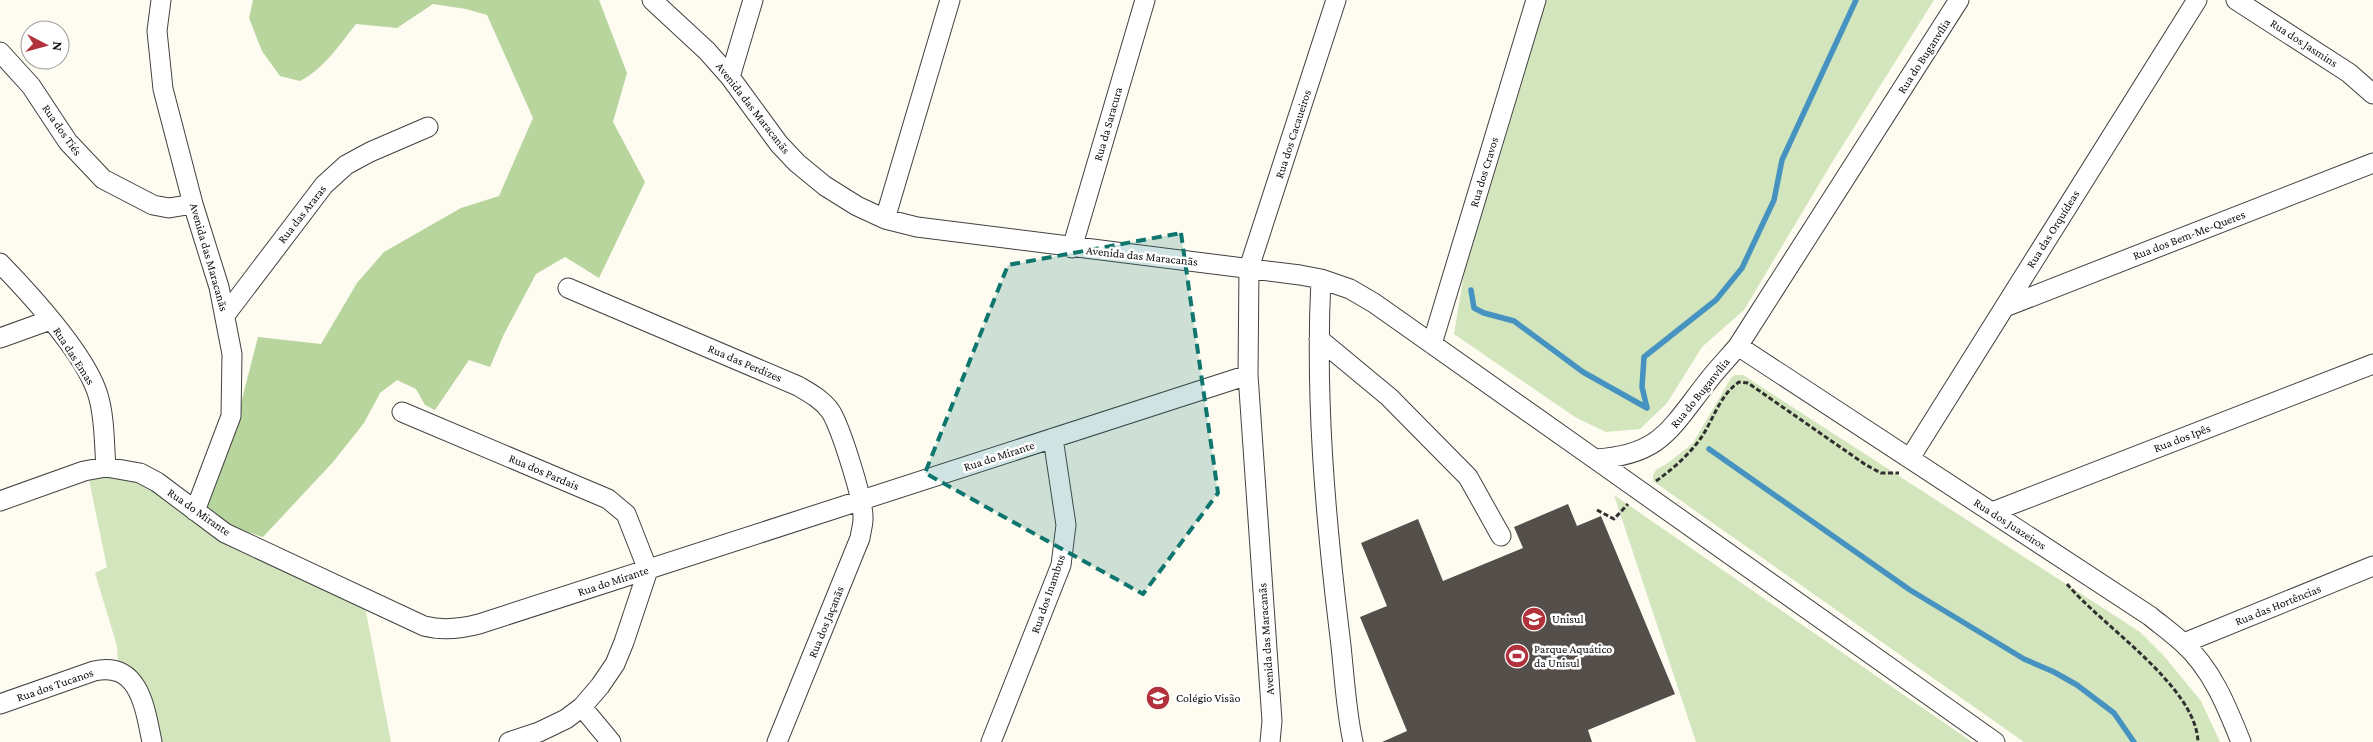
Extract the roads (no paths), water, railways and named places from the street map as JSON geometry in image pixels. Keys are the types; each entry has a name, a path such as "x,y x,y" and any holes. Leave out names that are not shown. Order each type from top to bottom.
{"street":[{"name":"Avenida das Maracanãs","path":"161,0 157,31 163,89 193,204 226,314 232,354 231,416 195,511"},
{"name":"Avenida das Maracanãs","path":"652,0 701,44 730,77 778,144 797,163 825,186 857,206 886,219 917,227 1072,248 1250,268 1248,375 1272,721 1270,742"},
{"path":"730,77 753,0"},
{"path":"886,219 950,0"},
{"name":"Rua da Saracura","path":"1072,248 1145,0"},
{"name":"Rua dos Cacaueiros","path":"1250,268 1336,0"},
{"name":"Rua dos Cravos","path":"1432,344 1536,0"},
{"name":"Rua do Buganvília","path":"1595,459 1621,457 1638,452 1654,443 1679,421 1708,381 1738,346 1959,0"},
{"name":"Rua das Orquídeas","path":"1907,466 2197,0"},
{"name":"Rua dos Jasmins","path":"2236,0 2321,54 2372,90"},
{"name":"Rua dos Tiés","path":"0,52 31,86 68,142 103,179 153,205 169,208 193,204"},
{"name":"Rua das Araras","path":"226,314 324,185 346,165 370,152 428,128"},
{"name":"Rua dos Bem-Me-Queres","path":"2005,306 2373,163"},
{"name":"Rua das Emas","path":"0,263 50,320 82,364 98,395 106,467"},
{"path":"1250,268 1321,279 1350,289 1374,303 1995,742"},
{"path":"1321,279 1320,339 1328,538 1354,742"},
{"name":"Rua das Perdizes","path":"568,288 798,386 820,399 837,425 861,500"},
{"path":"0,338 50,320"},
{"path":"1320,339 1389,397 1468,477 1501,536"},
{"name":"Rua dos Juazeiros","path":"1738,346 1907,466 1992,512 2150,616 2184,643 2205,669 2223,699 2241,742"},
{"name":"Rua dos Ipês","path":"1992,512 2373,364"},
{"name":"Rua do Mirante","path":"0,501 84,472 106,467 140,473 157,482 225,533 424,626 452,630 479,624 648,570 1248,375"},
{"name":"Rua dos Pardais","path":"402,412 608,499 626,514 648,570"},
{"name":"Rua dos Inambus","path":"991,742 1060,565 1066,525 1053,438"},
{"name":"Rua dos Jaçanãs","path":"777,742 860,538 863,519 861,500"},
{"name":"Rua das Hortências","path":"2184,643 2373,566"},
{"path":"509,742 539,732 566,719 582,706 600,686 615,664 634,615 648,570"},
{"name":"Rua dos Tucanos","path":"0,704 94,671 104,669 114,671 124,675 138,691 145,705 152,742"},
{"path":"582,706 611,742"}],"waterway":[{"path":"1647,408 1642,387 1644,357 1716,300 1742,268 1774,200 1782,160 1856,0"},
{"path":"1471,290 1474,308 1484,313 1514,321 1583,372 1647,408"},
{"path":"1709,449 1910,590 2024,659 2054,672 2077,685 2114,713 2134,742"}],"place":[{"name":"Unisul","path":"1534,619"},
{"name":"Parque Aquático da Unisul","path":"1517,656"},
{"name":"Colégio Visão","path":"1158,698"}]}
